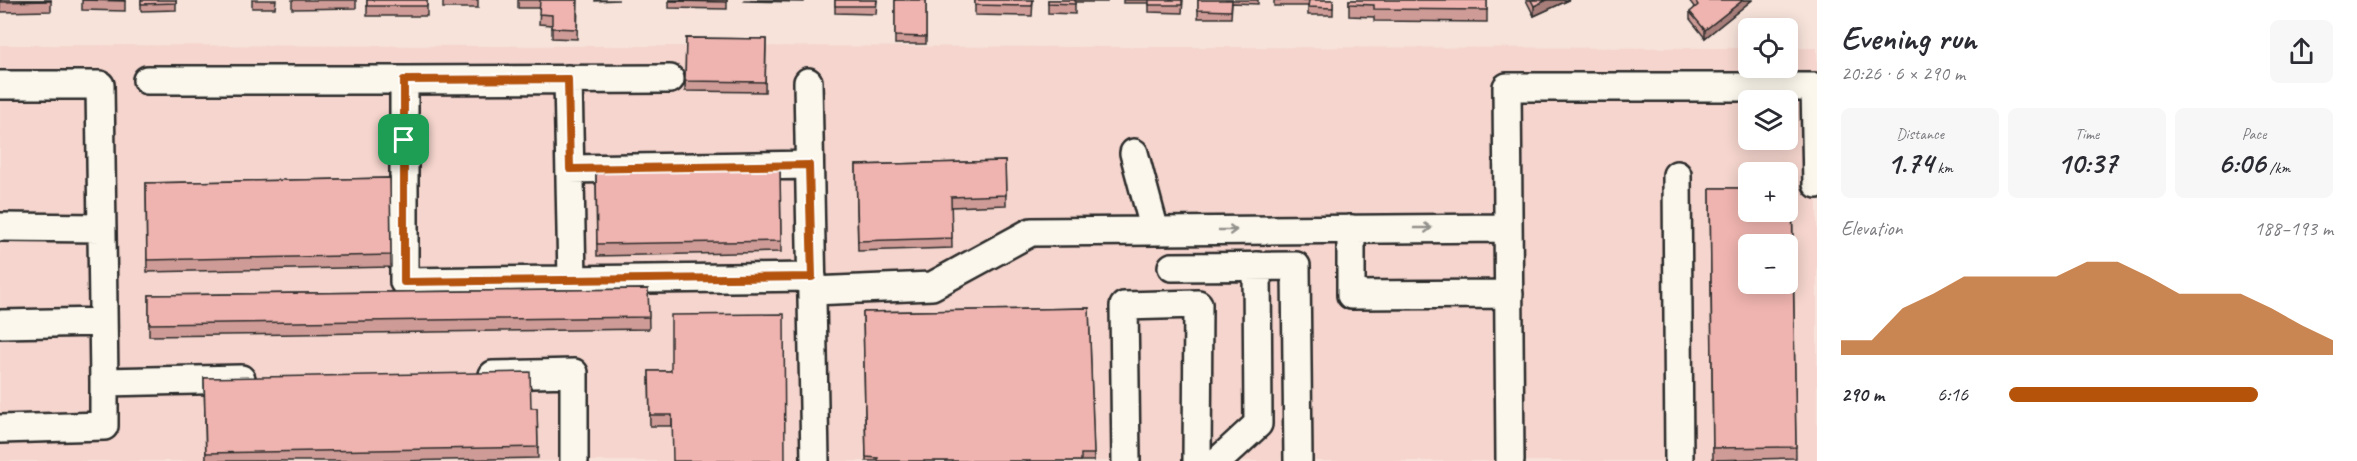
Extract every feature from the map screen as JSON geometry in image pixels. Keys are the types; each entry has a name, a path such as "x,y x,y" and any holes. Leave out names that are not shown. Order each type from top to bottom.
{"street":[{"path":"568,79 573,280"},
{"path":"147,80 670,79"},
{"path":"404,80 404,282 573,280 932,286 1030,232 1508,228"},
{"path":"808,82 815,461"},
{"path":"0,85 100,85 104,382 104,426 0,429"},
{"path":"1510,461 1507,87 1815,87 1817,184"},
{"path":"1134,153 1186,304 1197,461"},
{"path":"570,169 809,165"},
{"path":"1677,175 1679,461"},
{"path":"0,227 102,228"},
{"path":"1351,229 1351,295 1509,294"},
{"path":"1218,461 1258,424 1257,266"},
{"path":"1172,267 1296,266 1298,461"},
{"path":"1126,461 1124,306 1186,304"},
{"path":"0,324 103,322"},
{"path":"469,375 574,373 574,461"},
{"path":"104,382 269,379"}],"shaded area":[{"path":"0,45 1738,48 1738,78 1798,78 1798,48 1817,48 1817,461 0,461"}],"building":[{"path":"0,0 51,0 51,1 0,2"},
{"path":"141,0 176,0 176,3 141,4"},
{"path":"367,0 427,0 427,6 367,6"},
{"path":"540,0 577,0 577,29 552,28 552,15 539,14"},
{"path":"727,0 727,2 669,1"},
{"path":"835,0 877,0 876,6 835,6"},
{"path":"895,0 926,0 926,37 895,36"},
{"path":"975,0 1033,0 1032,6 975,5"},
{"path":"1048,0 1075,0 1075,4 1048,3"},
{"path":"1149,0 1182,0 1182,5 1149,5"},
{"path":"1198,0 1232,0 1231,11 1198,10"},
{"path":"1309,0 1333,0 1333,8 1308,7"},
{"path":"1349,0 1487,0 1487,10 1374,9 1374,5 1349,4"},
{"path":"1531,0 1547,0 1534,6"},
{"path":"1695,0 1743,0 1705,30 1690,12 1698,5"},
{"path":"686,38 766,39 765,82 685,81"},
{"path":"1005,161 1006,195 951,197 952,238 858,241 856,165"},
{"path":"780,169 781,241 597,244 596,172"},
{"path":"390,178 391,255 147,260 146,183"},
{"path":"1710,188 1738,188 1738,222 1793,222 1793,234 1738,234 1738,294 1794,294 1796,447 1713,448"},
{"path":"648,289 649,317 149,324 149,295"},
{"path":"1089,308 1094,454 1081,454 1081,461 878,461 878,458 866,457 863,312"},
{"path":"784,314 785,461 673,461 672,415 650,415 649,371 671,371 671,315"},
{"path":"530,372 531,408 537,408 538,447 206,453 204,378"}],"route":[{"path":"568,79 570,169 809,165 812,277 404,282 404,140 404,80 568,79"}]}
